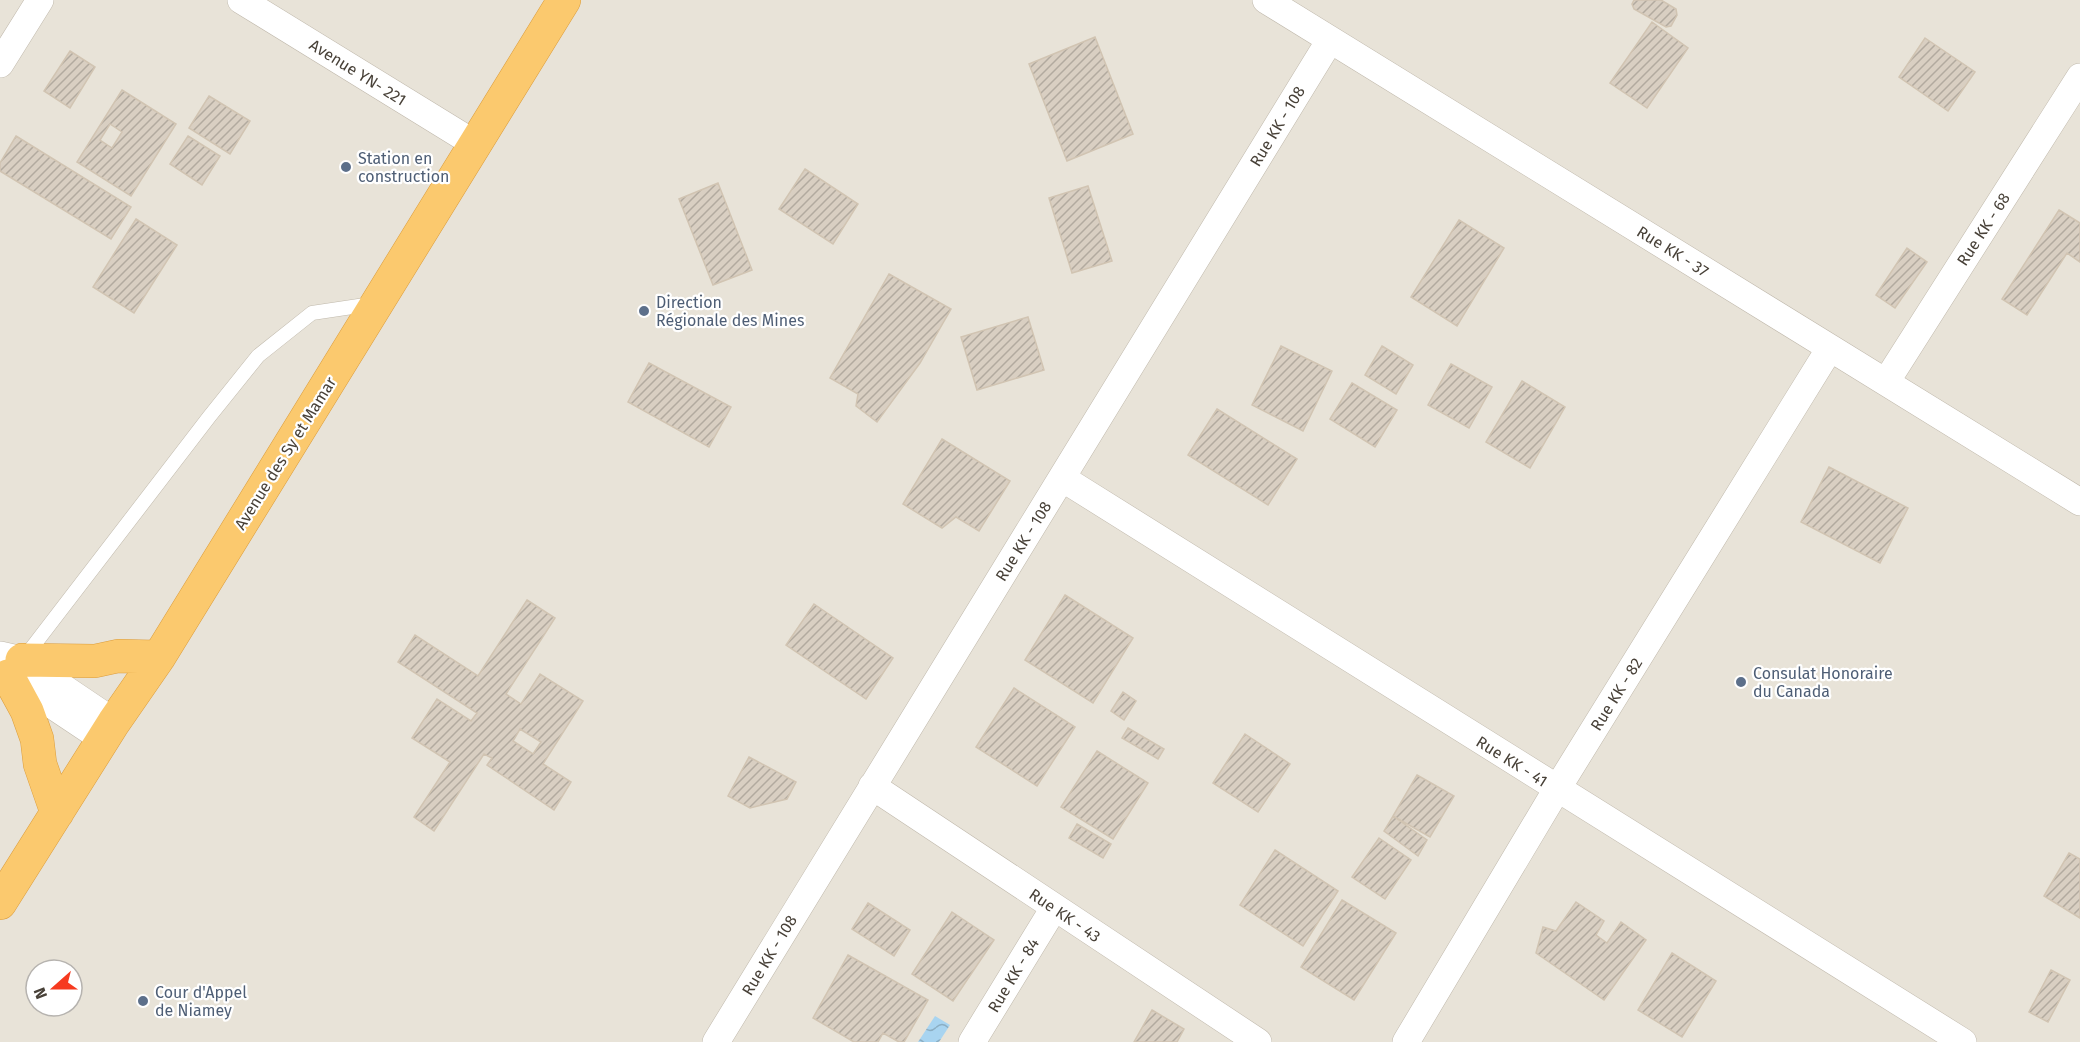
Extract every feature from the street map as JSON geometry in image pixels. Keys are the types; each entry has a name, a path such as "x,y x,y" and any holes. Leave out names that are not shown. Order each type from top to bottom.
{"highway":[{"name":"Avenue des Sy et Mamar","path":"0,903 109,730 159,657 564,0"},
{"path":"57,813 40,764 34,729 8,665 95,661 118,656 159,657"}],"street":[{"path":"0,64 40,0"},
{"name":"Avenue YN- 221","path":"241,0 475,144"},
{"name":"Rue KK - 37","path":"1266,0 2080,502"},
{"name":"Rue KK - 108","path":"716,1042 1330,40"},
{"name":"Rue KK - 68","path":"1886,382 2080,77"},
{"name":"Rue KK - 82","path":"1406,1042 1557,789 1830,348"},
{"name":"Rue KK - 41","path":"1062,478 1557,789 1932,1034 1963,1042"},
{"path":"8,665 109,730"},
{"name":"Rue KK - 43","path":"872,786 1258,1042"},
{"name":"Rue KK - 84","path":"972,1042 1054,908"}],"lane":[{"path":"8,665 258,357 312,313 377,304"}],"shaded area":[{"path":"0,0 2080,0 2080,1042 0,1042"}],"water":[{"path":"935,1016 950,1025 939,1042 918,1042"}],"building":[{"path":"1634,0 1661,0 1676,9 1677,15 1671,26 1666,27 1634,9 1632,4"},
{"path":"1652,22 1688,48 1647,108 1610,83"},
{"path":"1095,37 1133,134 1067,161 1029,64"},
{"path":"1925,38 1975,72 1948,111 1899,77"},
{"path":"70,51 95,67 70,108 44,91"},
{"path":"122,90 176,124 131,196 77,162","holes":["110,124 122,132 112,148 100,140"]},
{"path":"209,96 250,121 230,154 189,128"},
{"path":"16,136 131,207 111,239 0,171 0,163"},
{"path":"188,136 220,156 202,185 170,164"},
{"path":"805,169 858,204 833,244 779,209"},
{"path":"718,183 752,270 713,285 679,199"},
{"path":"1088,186 1112,261 1072,273 1049,198"},
{"path":"2059,210 2080,223 2080,262 2067,253 2027,315 2002,299"},
{"path":"136,219 177,245 134,313 93,287"},
{"path":"1459,220 1504,248 1457,326 1411,297"},
{"path":"1907,248 1927,262 1895,308 1876,295"},
{"path":"889,274 951,309 920,363 877,422 856,406 858,394 830,378"},
{"path":"1028,317 1044,370 977,390 961,337"},
{"path":"1281,346 1332,371 1303,431 1252,405"},
{"path":"1382,346 1413,365 1396,394 1365,375"},
{"path":"649,363 731,407 709,447 628,402"},
{"path":"1451,364 1492,387 1469,428 1428,405"},
{"path":"1522,381 1565,407 1530,468 1486,442"},
{"path":"1352,383 1397,410 1375,447 1330,419"},
{"path":"1217,409 1297,459 1268,505 1188,455"},
{"path":"942,439 1010,481 979,531 956,517 942,528 903,504"},
{"path":"1829,467 1908,508 1880,563 1801,522"},
{"path":"1065,595 1133,638 1093,703 1025,660"},
{"path":"527,600 555,618 506,694 521,704 540,674 583,701 543,764 571,782 554,810 487,765 492,758 484,754 434,831 414,817 450,762 412,738 437,699 471,721 477,713 398,662 415,635 478,676","holes":["520,729 541,742 533,754 513,741"]},
{"path":"814,604 893,658 866,699 786,645"},
{"path":"1014,688 1075,727 1037,786 976,747"},
{"path":"1123,692 1136,701 1124,720 1111,711"},
{"path":"1128,728 1164,749 1158,759 1122,738"},
{"path":"1245,734 1290,764 1258,812 1213,783"},
{"path":"1097,751 1148,783 1113,839 1061,807"},
{"path":"749,757 796,782 787,799 750,808 728,796"},
{"path":"1417,775 1454,796 1430,837 1393,816"},
{"path":"1393,816 1427,840 1418,856 1384,831"},
{"path":"1077,824 1111,844 1103,858 1069,838"},
{"path":"1379,838 1411,860 1385,899 1352,877"},
{"path":"1275,850 1338,891 1303,946 1240,905"},
{"path":"2069,853 2080,859 2080,918 2044,896"},
{"path":"1342,900 1396,933 1354,1000 1301,967"},
{"path":"1576,902 1604,921 1596,935 1607,943 1621,922 1646,940 1604,1000 1536,953 1543,927 1556,931"},
{"path":"868,903 910,930 894,956 852,929"},
{"path":"952,912 994,940 953,1001 912,974"},
{"path":"1672,953 1716,981 1682,1037 1638,1010"},
{"path":"848,955 928,1000 904,1042 899,1042 883,1033 878,1042 854,1042 813,1018"},
{"path":"2051,970 2070,980 2048,1022 2029,1012"},
{"path":"1152,1010 1184,1029 1177,1042 1134,1042"}],"place":[{"name":"Station en construction","path":"346,167"},
{"name":"Direction Régionale des Mines","path":"644,311"},
{"name":"Consulat Honoraire du Canada","path":"1741,682"},
{"name":"Cour d'Appel de Niamey","path":"143,1001"}]}
